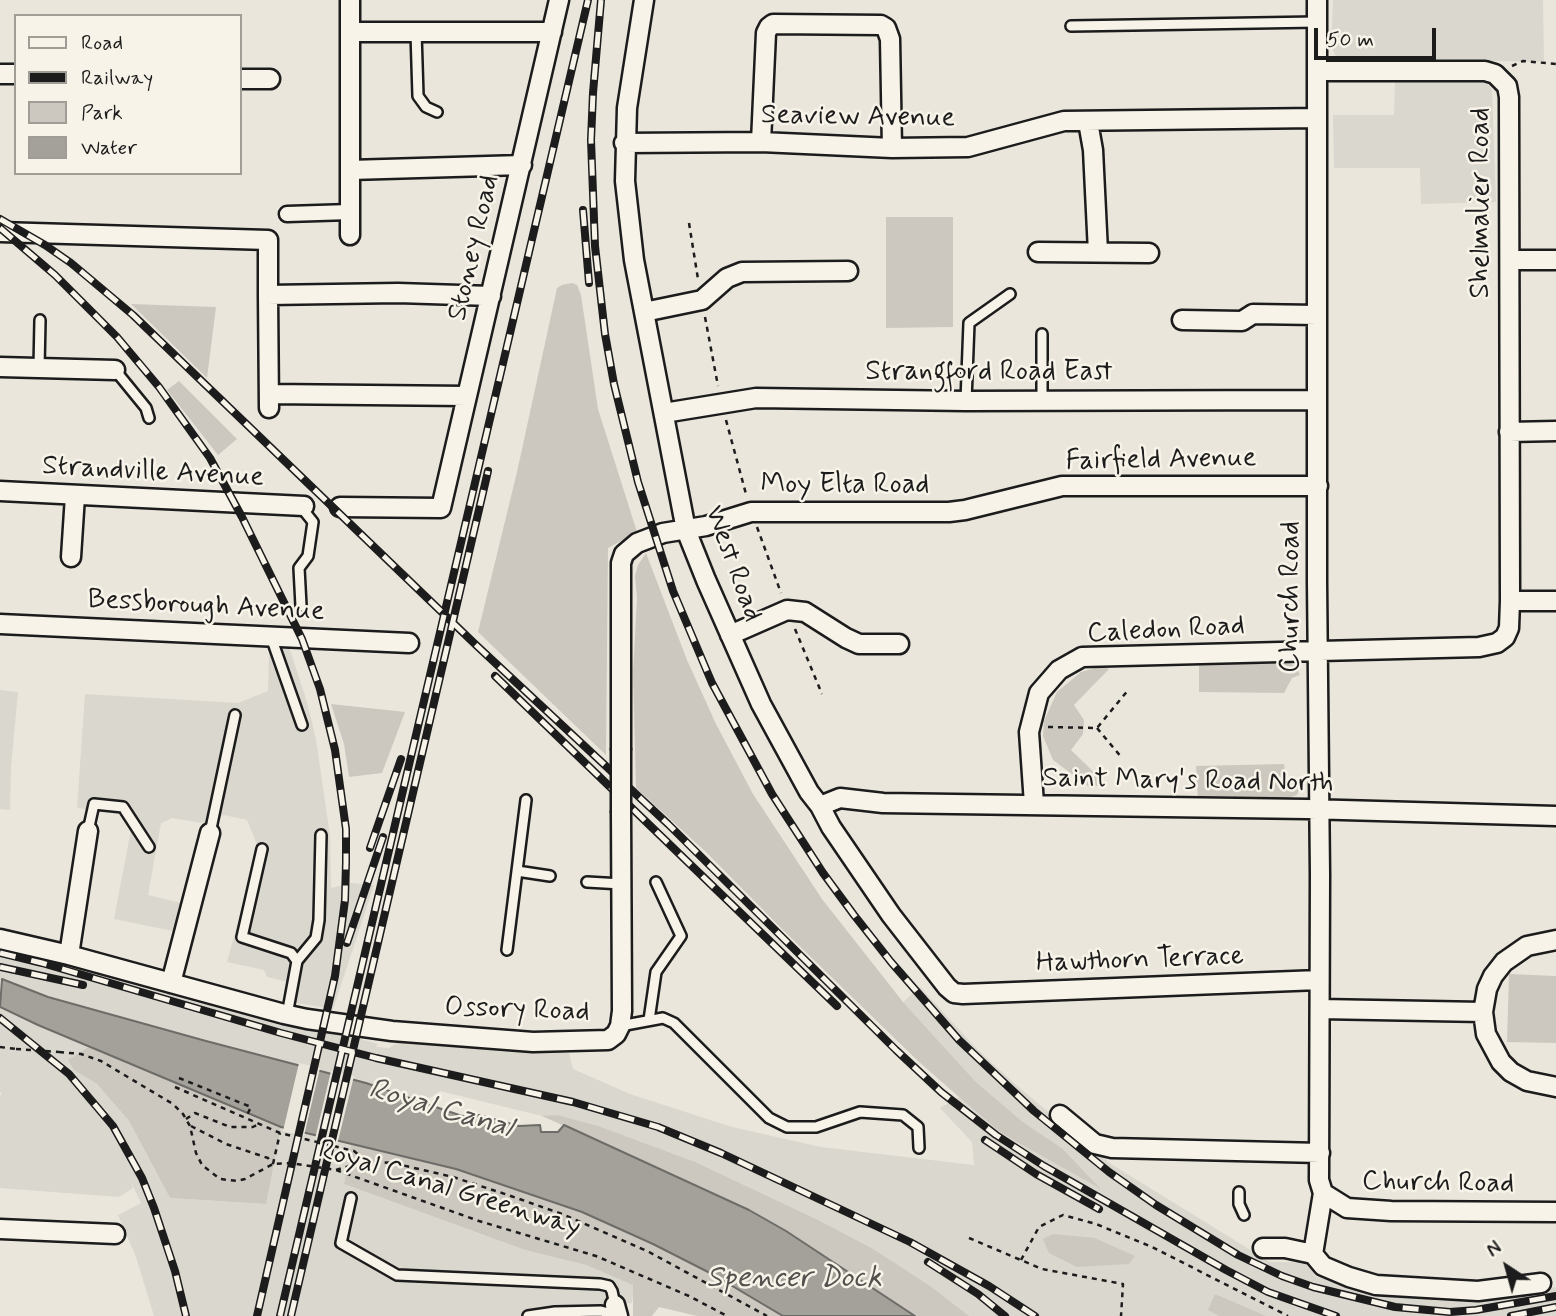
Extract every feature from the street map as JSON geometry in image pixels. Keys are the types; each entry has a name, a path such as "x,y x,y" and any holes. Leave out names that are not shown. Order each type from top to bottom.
{"street":[{"path":"350,0 350,235"},
{"name":"Stoney Road","path":"340,507 441,508 559,0"},
{"name":"West Road","path":"644,0 631,76 624,143 629,230 686,530 761,704 809,792 891,915 947,987 954,993 963,994"},
{"name":"Church Road","path":"1313,1254 1323,1193 1319,1180 1317,0"},
{"path":"761,142 766,33 769,27 773,24 881,25 886,28 890,39 892,148"},
{"path":"350,32 552,32"},
{"name":"Shelmalier Road","path":"1317,71 1485,72 1502,79 1509,97 1510,601"},
{"path":"242,79 270,79"},
{"name":"Seaview Avenue","path":"624,143 761,142 892,148 968,147 1064,121 1317,118"},
{"path":"1088,122 1093,150 1098,252"},
{"path":"350,170 522,165"},
{"path":"287,214 350,212"},
{"path":"0,232 268,240 269,401 467,396"},
{"path":"1038,252 1149,253"},
{"path":"1510,260 1556,260"},
{"path":"644,312 702,300 727,278 742,272 848,271"},
{"path":"268,295 398,293 491,296"},
{"path":"1182,320 1242,321 1254,314 1317,315"},
{"path":"0,367 115,370"},
{"name":"Strangford Road East","path":"664,413 756,397 966,401 1317,400"},
{"path":"1509,432 1556,431"},
{"name":"Fairfield Avenue","path":"965,510 1062,486 1318,486"},
{"name":"Strandville Avenue","path":"0,492 302,506"},
{"path":"71,557 75,496"},
{"name":"Moy Elta Road","path":"686,530 751,512 965,510"},
{"name":"Ossory Road","path":"0,939 69,955 287,1015 391,1031 533,1042 608,1040 616,1034 620,1026 622,1011 620,584 624,554 637,542 663,533 686,530"},
{"path":"1510,601 1556,601"},
{"name":"Caledon Road","path":"1034,804 1030,727 1039,693 1059,670 1082,657 1479,647 1497,643 1504,637 1509,628 1510,601"},
{"path":"730,635 788,610 805,612 859,644 899,644"},
{"name":"Bessborough Avenue","path":"0,624 409,643"},
{"name":"Saint Mary's Road North","path":"820,806 840,798 883,803 1556,816"},
{"path":"69,955 88,831"},
{"path":"171,984 211,833"},
{"path":"1556,940 1527,946 1504,962 1487,989 1483,1012 1489,1043 1506,1068 1531,1083 1556,1087"},
{"name":"Hawthorn Terrace","path":"963,994 1319,980"},
{"path":"1320,1009 1483,1012"},
{"path":"1060,1115 1095,1144 1112,1148 1170,1149 1240,1158 1320,1153"},
{"name":"Church Road","path":"1323,1193 1347,1208 1391,1211 1556,1212"},
{"path":"0,1229 115,1234"},
{"path":"1263,1248 1285,1248 1313,1254 1323,1266 1376,1285 1478,1291 1541,1283"}],"lane":[{"path":"1071,26 1317,22"},
{"path":"416,32 418,96 426,107 437,112"},
{"path":"966,401 969,323 1010,294"},
{"path":"39,368 40,320"},
{"path":"1042,334 1042,400"},
{"path":"115,370 146,408 149,418"},
{"path":"301,606 299,568 308,556 313,522 302,506"},
{"path":"271,637 302,725"},
{"path":"211,833 235,715"},
{"path":"507,950 526,800"},
{"path":"88,831 94,804 123,807 149,847"},
{"path":"287,1015 297,961 316,938 319,920 321,835"},
{"path":"262,849 242,937 292,953 297,961"},
{"path":"517,871 550,876"},
{"path":"587,882 622,884"},
{"path":"649,1020 656,972 681,936 656,882"},
{"path":"620,1026 663,1018 674,1023 769,1118 787,1127 816,1127 860,1112 903,1115 918,1127 919,1148"},
{"path":"1239,1192 1239,1204 1244,1215"},
{"path":"351,1198 341,1243 397,1275 600,1284 609,1286 617,1312 555,1312 528,1316"}],"path":[{"path":"1502,79 1513,64 1523,61 1556,64"},
{"path":"689,223 722,402 751,512 822,694"},
{"path":"1097,728 1129,689"},
{"path":"1030,727 1097,728 1122,758"},
{"name":"Royal Canal Greenway","path":"0,1047 91,1057 166,1100 187,1119 198,1158 206,1171 220,1179 245,1179 274,1164 290,1163 336,1170 489,1224 596,1256 689,1296 727,1316"},
{"path":"179,1078 251,1107 246,1117"},
{"path":"175,1087 280,1133 354,1151 366,1161"},
{"path":"187,1119 194,1113 230,1127 253,1127 260,1124"},
{"path":"190,1126 226,1144 268,1158 274,1164"},
{"path":"274,1164 280,1133"},
{"path":"336,1170 366,1161"},
{"name":"Royal Canal Greenway","path":"366,1161 393,1163 453,1177 562,1214 661,1258 767,1316"},
{"path":"1021,1260 1039,1227 1063,1215 1096,1224 1152,1247 1288,1316"},
{"path":"969,1238 1042,1269 1122,1284 1121,1316"}],"shaded area":[{"path":"1333,0 1543,0 1544,62 1336,57 1331,46"},
{"path":"1395,81 1483,82 1489,85 1492,90 1496,202 1421,204 1420,168 1334,168 1333,115 1394,115"},
{"path":"289,647 316,739 330,836 331,888 352,883 374,885 333,1009 290,1002 292,983 267,977 264,970 227,962 258,847 247,820 224,815 202,823 172,818 161,823 148,895 181,903 173,931 114,919 133,819 129,814 77,808 85,694 238,703 268,691 269,654"},
{"path":"0,690 18,692 10,810 0,809"},
{"path":"0,947 115,976 225,1008 336,1032 378,1044 376,1047 389,1048 402,1040 499,1051 569,1053 573,1069 630,1094 732,1127 821,1147 974,1165 972,1142 940,1108 959,1097 1001,1133 1099,1187 1062,1148 1023,1122 976,1082 903,1002 920,987 977,1049 1111,1164 1270,1262 1306,1262 1316,1277 1380,1292 1439,1301 1474,1300 1556,1287 1556,1316 915,1316 749,1210 542,1116 440,1091 422,1103 366,1083 48,997 0,980"},
{"path":"0,1007 90,1046 68,1061 75,1070 97,1084 129,1121 170,1198 265,1204 281,1127 351,1144 344,1184 525,1250 586,1265 634,1285 632,1303 600,1305 602,1316 154,1316 136,1257 118,1215 141,1203 131,1182 133,1188 119,1197 0,1188"}],"green space":[{"path":"886,217 953,217 953,327 886,328"},
{"path":"572,283 577,285 581,295 598,409 637,532 608,548 606,755 478,632 517,472 557,288"},
{"path":"131,304 216,307 207,378"},
{"path":"179,381 237,439 218,455 167,390"},
{"path":"646,553 687,660 716,724 753,794 822,899 903,1002 976,1082 1023,1122 1062,1148 1101,1189 1001,1133 959,1097 918,1061 706,852 636,788 633,673 637,598 635,576"},
{"path":"1290,663 1297,668 1300,675 1292,678 1284,693 1199,692 1199,664"},
{"path":"1102,666 1109,669 1074,705 1084,720 1083,734 1071,750 1107,785 1089,787 1053,760 1043,736 1044,721 1057,692 1081,672"},
{"path":"331,704 405,712 382,773 349,777 344,744"},
{"path":"1284,764 1286,776 1302,783 1297,795 1275,802 1198,800 1196,766"},
{"path":"1509,974 1556,976 1556,1043 1507,1042"},
{"path":"90,1046 281,1127 266,1204 170,1198 129,1121 97,1084 74,1070 68,1060"},
{"path":"557,1115 598,1126 695,1162 818,1220 873,1249 930,1286 969,1316 915,1316 786,1231 749,1210 542,1116"},
{"path":"351,1144 456,1169 582,1212 712,1274 783,1316 697,1316 659,1307 652,1316 633,1316 633,1285 586,1265 525,1250 344,1184"},
{"path":"1053,1234 1095,1238 1135,1256 1129,1264 1077,1267 1049,1253 1043,1239"},
{"path":"1215,1294 1266,1316 1219,1316 1208,1310"}],"water":[{"path":"2,979 48,997 366,1083 462,1116 479,1115 519,1126 540,1125 541,1132 558,1132 564,1125 749,1210 786,1231 915,1316 783,1316 712,1274 582,1212 456,1169 281,1127 38,1025 0,1007"}],"pier":[{"path":"299,1063 320,1068 304,1136 283,1131"},
{"path":"331,1071 354,1076 337,1145 315,1139"}],"railway":[{"path":"280,1316 588,0"},
{"path":"601,0 591,140 595,246 614,384 638,482 673,591 712,683 772,794 823,873 891,962 959,1040 1034,1111 1109,1172 1156,1205 1238,1255 1313,1287 1395,1307 1450,1312 1556,1296"},
{"path":"583,210 589,283"},
{"path":"0,219 71,263 133,315 476,645 668,824 941,1092 996,1135 1044,1166 1226,1270 1268,1292 1336,1316"},
{"path":"0,228 55,275 117,337 159,387 210,458 302,639 320,689 335,750 346,829 345,900 335,976 257,1316"},
{"path":"291,1316 488,471"},
{"path":"495,676 837,1006"},
{"path":"370,848 401,759"},
{"path":"347,943 383,837"},
{"path":"0,953 281,1033 376,1058 573,1102 658,1127 721,1153 910,1242 989,1286 1035,1316"},
{"path":"0,967 83,985"},
{"path":"0,1018 69,1074 113,1126 142,1178 154,1208 175,1271 186,1316"},
{"path":"985,1140 1036,1174 1099,1209"},
{"path":"928,1262 978,1294 1005,1316"},
{"path":"1511,1316 1556,1307"}],"water label":[{"name":"Royal Canal","path":"440,1110"},
{"name":"Spencer Dock","path":"794,1280"}]}
